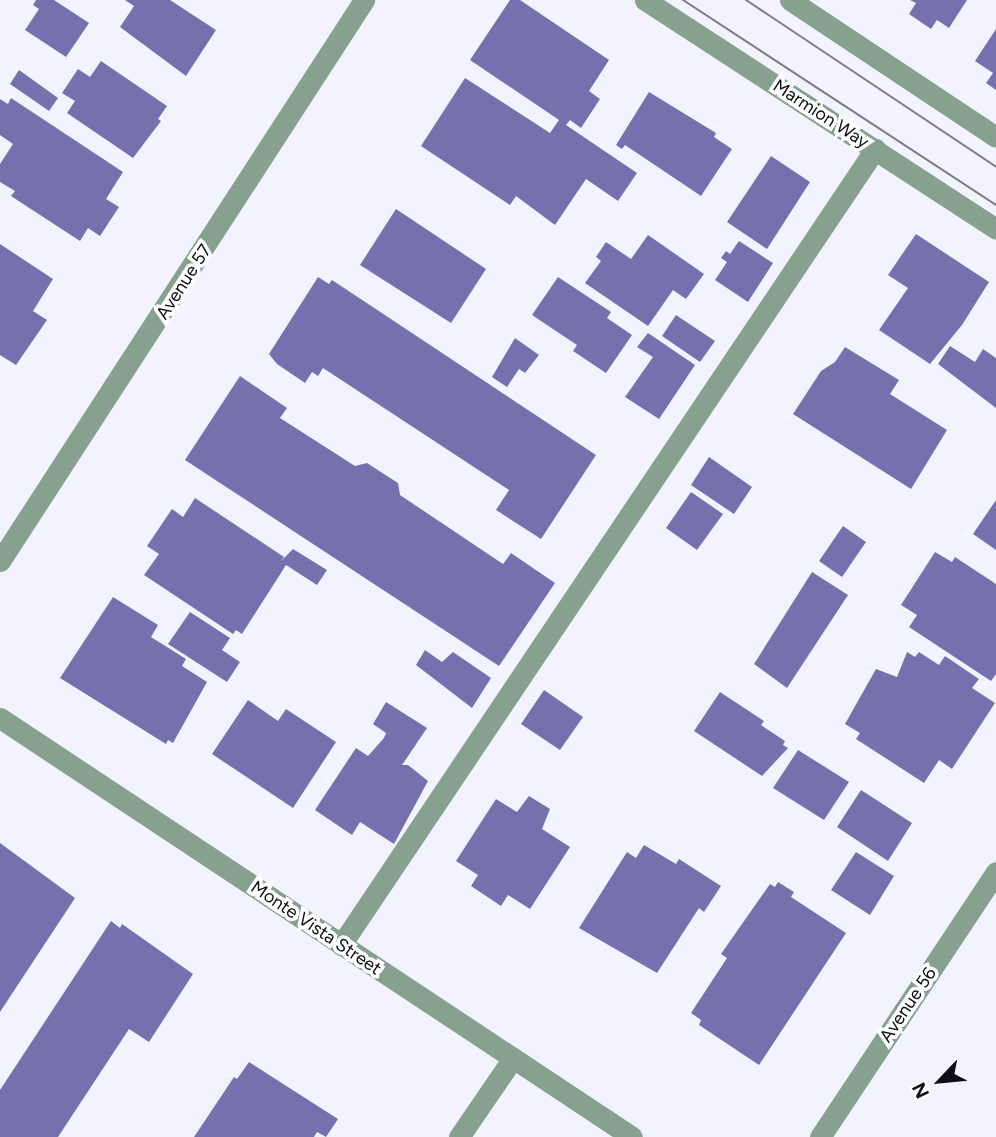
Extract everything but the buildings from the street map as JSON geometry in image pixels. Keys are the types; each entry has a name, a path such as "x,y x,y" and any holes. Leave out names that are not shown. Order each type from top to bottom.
{"street":[{"name":"Avenue 57","path":"0,561 364,0"},
{"name":"Marmion Way","path":"645,0 996,229"},
{"path":"790,0 996,137"},
{"path":"341,945 875,149"},
{"name":"Monte Vista Street","path":"0,718 632,1137"},
{"name":"Avenue 56","path":"820,1137 996,872"},
{"path":"459,1137 513,1058"}],"tram line":[{"path":"683,0 996,205"},
{"path":"746,0 996,167"}]}
